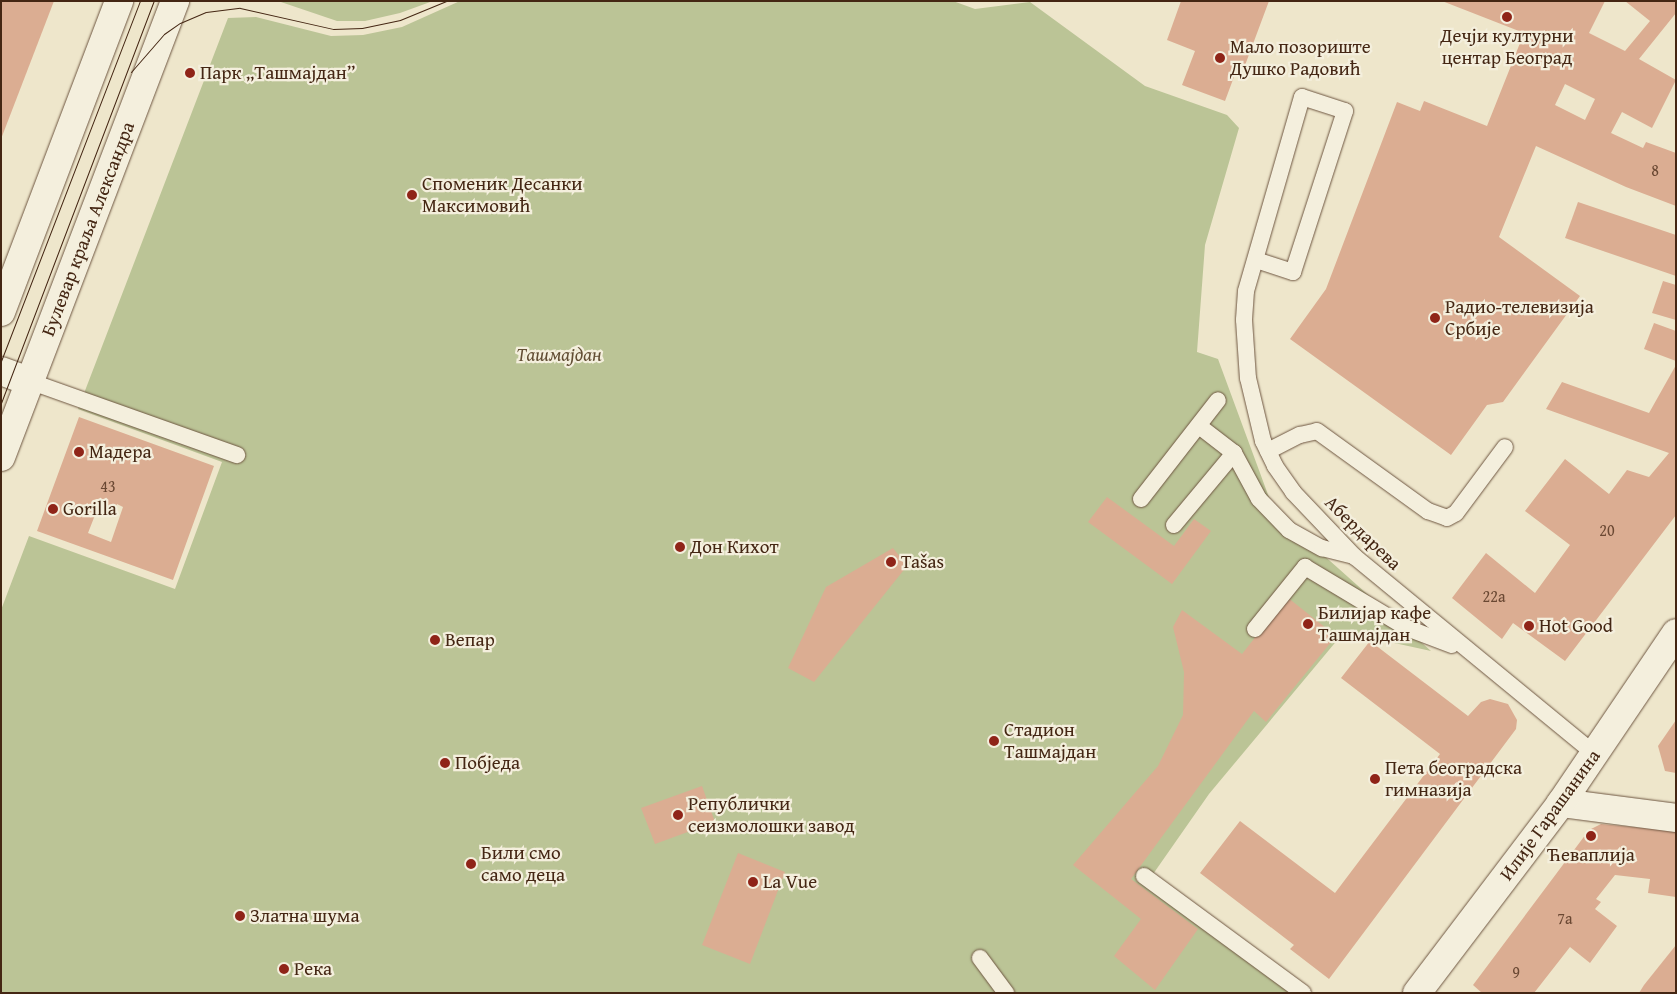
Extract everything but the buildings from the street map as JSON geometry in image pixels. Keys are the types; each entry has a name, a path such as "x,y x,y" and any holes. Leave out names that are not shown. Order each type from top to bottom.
{"main road":[{"path":"1,312 119,1"},
{"name":"Булевар краља Александра","path":"1,458 175,1"},
{"path":"1,371 29,381"},
{"name":"Илије Гарашанина","path":"1417,993 1596,755 1676,633"},
{"path":"1561,803 1676,818"}],"lane":[{"name":"Абердарева","path":"1256,260 1293,272 1346,111 1302,97 1246,292 1244,320 1248,378 1268,451 1293,492 1355,557 1465,650 1596,755"},
{"path":"29,381 237,455"},
{"path":"1141,498 1218,400"},
{"path":"1198,426 1234,453 1259,499 1289,530 1322,548 1355,557"},
{"path":"1268,451 1300,435 1317,431 1428,511 1447,518 1456,513 1505,447"},
{"path":"1174,526 1234,453"},
{"path":"1255,629 1305,567 1408,628 1465,650"},
{"path":"1144,876 1303,993"},
{"path":"980,958 1006,993"}],"green space":[{"path":"278,1 433,1 400,13 365,21 337,21"},
{"name":"Ташмајдан","path":"460,1 953,1 975,9 1030,2 1145,86 1227,115 1239,128 1205,245 1197,352 1218,359 1274,511 1431,651 1344,632 1209,794 1151,877 1302,993 1,993 1,610 29,536 175,589 222,462 78,409 228,18 256,17 331,36 363,35 402,27"}],"tram line":[{"path":"1,361 140,1"},
{"path":"1,403 154,1"},
{"path":"131,72 164,34 180,23 206,12 240,8 333,29 362,28 400,20 446,1"}],"place":[{"name":"Дечји културни центар Београд","path":"1507,17"},
{"name":"Мало позориште Душко Радовић","path":"1220,58"},
{"name":"Парк „Ташмајдан”","path":"190,73"},
{"name":"Споменик Десанки Максимовић","path":"412,195"},
{"name":"Радио-телевизија Србије","path":"1435,318"},
{"name":"Мадера","path":"79,452"},
{"name":"Gorilla","path":"53,509"},
{"name":"Дон Кихот","path":"680,547"},
{"name":"Tašas","path":"891,562"},
{"name":"Билијар кафе Ташмајдан","path":"1308,624"},
{"name":"Hot Good","path":"1529,626"},
{"name":"Вепар","path":"435,640"},
{"name":"Стадион Ташмајдан","path":"994,741"},
{"name":"Побједа","path":"445,763"},
{"name":"Пета београдска гимназија","path":"1375,779"},
{"name":"Републички сеизмолошки завод","path":"678,815"},
{"name":"Ћеваплија","path":"1591,836"},
{"name":"Били смо само деца","path":"471,864"},
{"name":"La Vue","path":"753,882"},
{"name":"Златна шума","path":"240,916"},
{"name":"Река","path":"284,969"}]}
